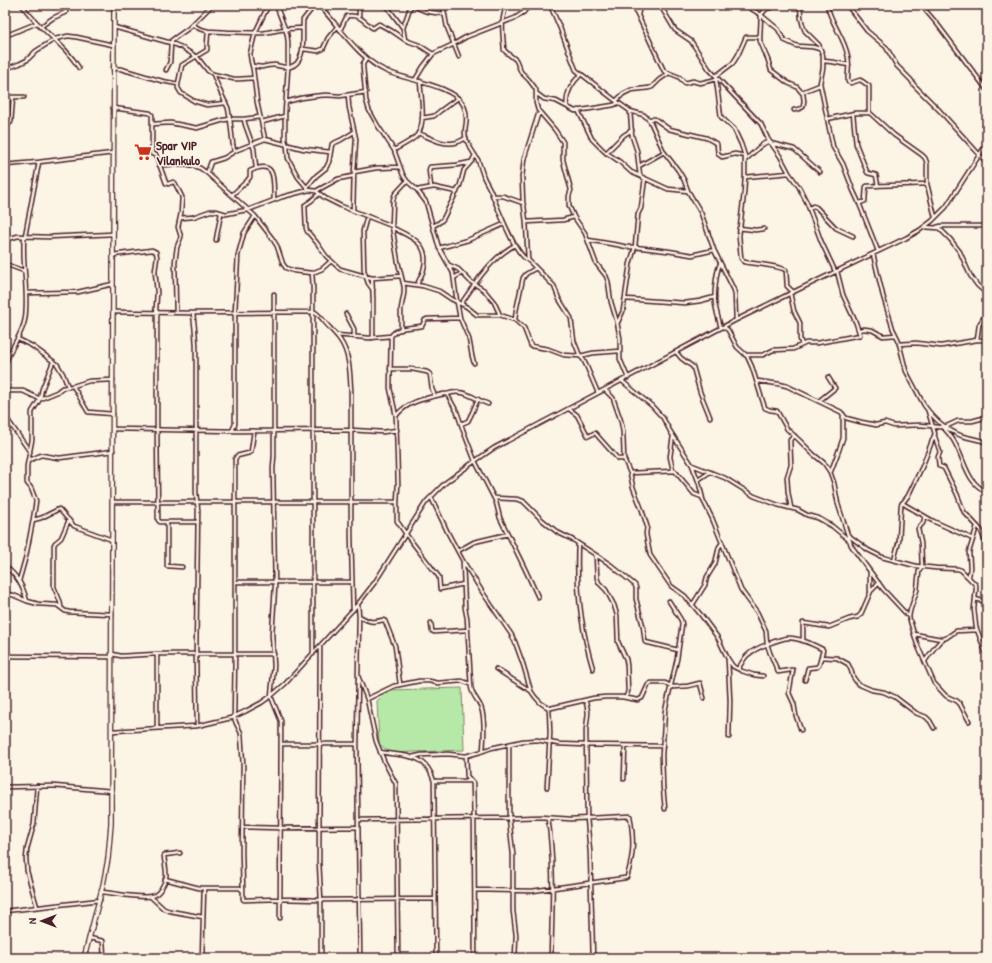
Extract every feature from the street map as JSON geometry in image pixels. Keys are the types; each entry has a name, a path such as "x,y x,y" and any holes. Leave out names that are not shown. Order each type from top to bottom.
{"main road":[{"path":"84,958 102,892 112,824 114,5"}],"street":[{"path":"22,5 37,23 55,39 79,68"},
{"path":"40,26 52,18 66,12 65,5"},
{"path":"166,70 170,62 171,43 193,25 212,5"},
{"path":"265,139 250,58 250,50 255,32 270,5"},
{"path":"276,5 288,42 285,140 287,144 288,158 295,173 308,188 316,191 336,204 393,227 413,238 422,245 425,256 424,267 418,285"},
{"path":"252,66 260,67 274,65 288,68 295,65 300,58 302,49 302,28 304,20 315,5"},
{"path":"320,5 366,59 394,75 435,86 453,94 462,101 466,111 466,138 475,155 504,224 515,245 525,258 554,286 559,299 572,318 574,341 598,393"},
{"path":"358,16 359,5"},
{"path":"386,5 403,28 405,40"},
{"path":"403,28 412,5 426,12 444,14"},
{"path":"443,5 447,27 459,57"},
{"path":"507,5 502,15 505,51 516,60 520,70 535,88 536,103 540,113 563,142 563,160 571,190 569,196 569,206 588,240 596,263 608,281 620,338 621,362 628,378"},
{"path":"550,5 575,67 581,74 616,101 648,119 664,152 678,170 701,213 714,250 734,290 736,320"},
{"path":"633,5 663,70 679,77 686,83 693,81 700,83 716,78 733,63 746,37 760,37"},
{"path":"638,16 640,5"},
{"path":"660,5 675,30 691,41 716,78 759,121 810,208 823,245 836,271 842,295 854,316 860,334 859,336 806,343 793,349 773,350 763,355 745,355"},
{"path":"745,5 761,15 779,30 784,40 797,46 821,49"},
{"path":"779,5 767,8 761,15 760,41 771,70 802,92 804,104 799,109 794,110"},
{"path":"800,5 801,18 805,31 817,42 821,49 823,61 820,85 833,147 843,164 878,251"},
{"path":"827,5 829,14 841,36 848,57 848,82 850,83 862,80 869,86 870,113 894,135 925,158 927,167 927,184 935,217"},
{"path":"847,5 870,34 886,47 897,66 987,162"},
{"path":"921,5 987,90"},
{"path":"415,80 423,66 433,54 466,37 517,17 524,12 528,6"},
{"path":"340,30 347,16 358,16 372,28 379,24 405,40 419,45 433,54"},
{"path":"5,36 37,23"},
{"path":"193,25 208,31 268,32 302,28"},
{"path":"302,49 318,51 323,49 330,34 337,26"},
{"path":"114,27 181,47 198,57 208,71 213,74 234,79 254,78"},
{"path":"208,31 206,45 207,50 198,57 182,65 178,88 181,93 194,101 207,105 226,103"},
{"path":"5,69 27,60 36,51 55,39 68,36 113,45"},
{"path":"366,59 363,67 369,110 394,150 403,176 417,190 427,204 439,248 453,273 460,318 469,339 474,363"},
{"path":"823,61 849,65"},
{"path":"113,68 178,84"},
{"path":"616,101 623,94 631,90 646,89 652,86 669,73"},
{"path":"213,74 228,108 234,151"},
{"path":"567,107 567,98 570,89 575,80 581,74"},
{"path":"716,78 721,117 734,129 741,144 745,158 743,207 739,228 741,258 744,262 785,269 787,285 792,292 794,311 800,323 800,339 802,345"},
{"path":"394,150 414,138 418,133 422,118 420,81"},
{"path":"802,92 820,85"},
{"path":"286,102 322,95 340,96 366,92"},
{"path":"536,93 544,99 552,100 575,110 589,110 619,103"},
{"path":"348,95 356,142 353,176 353,211"},
{"path":"5,97 24,97"},
{"path":"5,126 11,122 12,97"},
{"path":"422,118 434,116 458,98"},
{"path":"113,108 150,113 152,115 152,154 156,154 166,183 175,183 182,195 182,209 178,227 181,239 177,247 175,262 176,313"},
{"path":"578,110 592,139 606,153 620,162 631,172 668,189 688,191"},
{"path":"630,110 632,136 637,151 640,176"},
{"path":"528,260 522,177 524,159 538,115 540,113"},
{"path":"827,119 853,114 870,113"},
{"path":"853,114 856,144 866,172 877,176 878,186"},
{"path":"262,122 285,116"},
{"path":"152,124 171,123 197,128 230,119 260,117"},
{"path":"244,119 254,148 256,168"},
{"path":"648,119 655,119 669,129 707,138 717,144 717,152 722,157 736,154 745,158 750,156 761,145 770,142 794,149 820,172"},
{"path":"606,153 624,135 632,130"},
{"path":"180,218 193,217 210,211 226,214 248,210 308,188 316,176 326,168 329,162 332,144 354,132"},
{"path":"418,133 449,143 456,143 466,138"},
{"path":"207,173 212,162 227,156 234,151 265,139 304,149 330,152"},
{"path":"112,731 197,726 212,723 234,717 271,696 286,684 358,604 375,582 426,502 445,483 494,448 736,320 906,238 924,227 946,207 987,143"},
{"path":"639,166 664,152"},
{"path":"5,165 113,153"},
{"path":"433,226 442,221 457,192 464,170 475,155"},
{"path":"5,367 8,356 24,327 27,293 23,248 39,162"},
{"path":"431,187 430,167 460,165 471,162"},
{"path":"159,165 194,165 207,173 255,216 277,246 283,264 286,268 294,271 312,273 322,269 332,261"},
{"path":"354,172 376,168 400,167"},
{"path":"232,195 247,181 250,177 250,171 256,168 270,168 273,176 274,200"},
{"path":"745,177 789,173"},
{"path":"316,191 338,179 353,176"},
{"path":"617,322 623,311 630,264 635,247 638,214 642,208 645,178"},
{"path":"401,330 401,309 404,293 393,227 394,197 407,181"},
{"path":"859,203 866,200 866,186 927,184"},
{"path":"417,190 436,187 457,192"},
{"path":"319,194 305,205 306,228 326,256 343,270 372,278 401,276"},
{"path":"493,196 503,196 523,203"},
{"path":"810,208 813,206 816,207 832,225 853,236"},
{"path":"216,240 222,213"},
{"path":"232,431 235,424 235,312 239,251 244,234 255,216"},
{"path":"366,216 363,231 364,262 366,276 373,290"},
{"path":"526,222 562,220 574,217"},
{"path":"439,248 468,240 504,224"},
{"path":"924,227 937,228 941,226 987,226"},
{"path":"739,228 755,230 764,229"},
{"path":"937,228 939,228 956,246 970,275 977,285 987,294"},
{"path":"5,230 9,238"},
{"path":"5,240 18,236 113,234"},
{"path":"588,240 627,247 668,250 692,255 714,250"},
{"path":"461,304 488,268 507,250 515,245"},
{"path":"113,255 152,250 156,252 158,520 160,522 198,522"},
{"path":"873,254 883,296 899,344 906,371 928,410 944,427 956,444 968,474 979,488 987,492"},
{"path":"5,264 24,270"},
{"path":"721,264 718,270 715,303 723,328 728,330 737,347 745,355 752,367 765,408 777,411 784,426 824,463 830,472 850,542 855,551 870,572 909,617 917,644 934,683 946,696 960,704 969,721"},
{"path":"449,265 458,269 475,285 484,290 492,299 500,315"},
{"path":"515,320 523,278 526,274 536,268"},
{"path":"312,273 313,655"},
{"path":"454,278 462,273"},
{"path":"372,278 373,338"},
{"path":"403,283 428,287 439,291 467,307 477,315 500,315 515,320 524,328 531,346 548,349 564,355 580,356 593,353 620,351"},
{"path":"27,293 78,292 114,284"},
{"path":"274,294 275,582 272,634 274,666 271,696 280,721 281,744 280,918"},
{"path":"625,299 685,303 700,301 715,296"},
{"path":"113,312 193,313 312,311 318,314 340,338 346,351 351,391 353,610"},
{"path":"977,340 979,325 987,312"},
{"path":"193,313 196,345 196,493 198,510 196,654 197,726"},
{"path":"346,314 354,329 354,336"},
{"path":"336,335 373,338 391,336 393,333 407,328 422,326 427,319 460,318"},
{"path":"859,330 872,330 883,336 896,335"},
{"path":"391,336 390,388 396,416 397,430 397,521 429,566 439,577 440,589 464,584"},
{"path":"18,339 32,346 54,362 60,368 68,387"},
{"path":"899,344 916,343 941,346 977,340 987,340"},
{"path":"676,352 693,367 700,392 710,417"},
{"path":"18,581 26,556 36,501 31,488 27,483 27,466 32,440 32,412 40,399 42,389 54,362"},
{"path":"390,368 412,368 428,372 430,374 432,389 435,396"},
{"path":"819,401 835,388 828,377"},
{"path":"5,391 23,391 40,399 57,392 62,388 89,381 113,380"},
{"path":"622,381 652,406 663,418 692,465 698,480 702,497 742,590 757,612 767,633 767,644 778,672 793,670 789,693 794,704 801,730"},
{"path":"757,381 784,385 819,401 843,414 846,418 876,425 885,423 897,426 919,425 944,427 958,421 972,421 987,417"},
{"path":"73,386 88,412 113,414"},
{"path":"605,390 613,398 622,421 624,459 647,526 646,534 650,555 671,586 686,596 693,604 718,638 728,659 734,667 754,675 763,676"},
{"path":"396,416 403,409 416,401 455,392 464,393 488,404"},
{"path":"447,394 458,412 475,461 494,498 500,518 538,597"},
{"path":"462,424 468,421 478,399"},
{"path":"568,409 577,414 588,436 595,433 618,458 624,459"},
{"path":"928,410 934,436 940,452 938,457 939,466 944,468 964,512 981,530 987,548"},
{"path":"830,472 843,438 843,414"},
{"path":"5,416 30,453"},
{"path":"235,424 238,431"},
{"path":"944,427 962,436 987,442"},
{"path":"113,429 232,431 351,430 382,432 397,430"},
{"path":"254,431 251,452 237,456 235,459 234,717 241,733 243,766 243,899 435,899"},
{"path":"673,436 670,454 673,470"},
{"path":"791,508 787,477 791,465 790,440 795,436"},
{"path":"894,560 899,541 902,503 908,496 922,467 934,436"},
{"path":"28,461 41,455 59,458 113,451"},
{"path":"692,465 731,481 754,496 818,518 832,526 850,542"},
{"path":"630,473 675,470 694,494 702,497"},
{"path":"698,480 710,472"},
{"path":"431,497 448,534 463,561 483,594 511,634 524,664 531,691"},
{"path":"494,498 516,499 523,501 557,532 578,543 619,572 636,587 636,599 643,626 645,642 678,650"},
{"path":"113,502 397,502"},
{"path":"902,503 925,517 973,539"},
{"path":"33,520 59,509 74,526 113,540"},
{"path":"909,617 917,590 919,571 922,566 921,543 918,529 924,523 925,517"},
{"path":"61,608 60,601 54,587 54,545 61,538 69,520"},
{"path":"167,522 167,566 182,567"},
{"path":"968,577 970,568 969,552 977,526"},
{"path":"458,551 474,542 508,534"},
{"path":"848,535 878,556 922,566 960,569 976,585 974,609 977,630 987,656"},
{"path":"578,543 581,614 585,641 593,669"},
{"path":"693,604 705,585 707,577 715,564 719,547 722,543"},
{"path":"596,555 597,578 606,590 614,605 617,616 618,642 626,659 627,665 628,691 626,697"},
{"path":"463,561 470,684 471,691 482,710 485,733 483,751"},
{"path":"5,566 16,576 24,590 27,601"},
{"path":"870,572 870,594"},
{"path":"235,582 352,582"},
{"path":"803,641 803,622 829,627 858,616 861,614 873,588 879,583"},
{"path":"5,594 13,595 38,604 57,606 69,612 112,614"},
{"path":"975,599 987,602"},
{"path":"665,809 663,787 663,746 665,711 678,650 682,622 669,601"},
{"path":"358,604 357,744 360,958"},
{"path":"359,616 371,622 385,621 395,646 400,684"},
{"path":"431,622 432,631 434,632 467,630"},
{"path":"925,661 942,639 956,631 977,630"},
{"path":"914,634 942,639"},
{"path":"738,669 749,653 767,644 786,638 794,638 822,649 823,652 819,666 808,668 806,680"},
{"path":"320,646 319,862 321,900 321,958"},
{"path":"157,654 157,728"},
{"path":"5,656 274,654"},
{"path":"822,657 837,658 848,664 853,677 858,684 895,697 916,713 926,717 934,728"},
{"path":"728,659 730,701 729,737"},
{"path":"496,669 531,691 538,700 550,708 606,697 626,697 638,700 642,698 648,684 651,683 670,686 700,684 704,698"},
{"path":"358,676 365,691 376,741 396,784 398,958"},
{"path":"367,699 390,687 400,684 425,680 438,683 462,681 470,677"},
{"path":"462,681 470,684"},
{"path":"585,700 588,713 586,725 587,818 590,852 593,958"},
{"path":"547,787 550,743 550,708"},
{"path":"412,757 421,755 448,754 466,756 509,744 536,740 550,743 586,745 663,746"},
{"path":"281,744 357,744"},
{"path":"509,744 509,818 512,854 515,958"},
{"path":"624,778 625,746"},
{"path":"380,751 412,757 425,765 434,781 436,958"},
{"path":"466,756 467,776 473,785 475,958"},
{"path":"434,781 471,781"},
{"path":"37,786 34,824 26,859 37,907"},
{"path":"5,787 70,787 112,791"},
{"path":"358,820 587,818 630,816 633,833 632,855 626,878 532,891 475,890"},
{"path":"548,818 551,836 553,905 552,958"},
{"path":"243,827 358,827"},
{"path":"102,892 138,897 151,897 156,895 165,879 166,868 164,855 180,853"},
{"path":"165,879 195,887 240,888 243,891"},
{"path":"240,888 243,884"},
{"path":"202,958 204,888"},
{"path":"151,897 164,909 203,916"},
{"path":"5,910 100,900"},
{"path":"89,938 103,941 104,958"},
{"path":"56,958 75,958"}],"green space":[{"path":"462,688 464,750 390,753 379,744 377,701 388,690"}],"place":[{"name":"Spar VIP Vilankulo","path":"143,152"}]}
